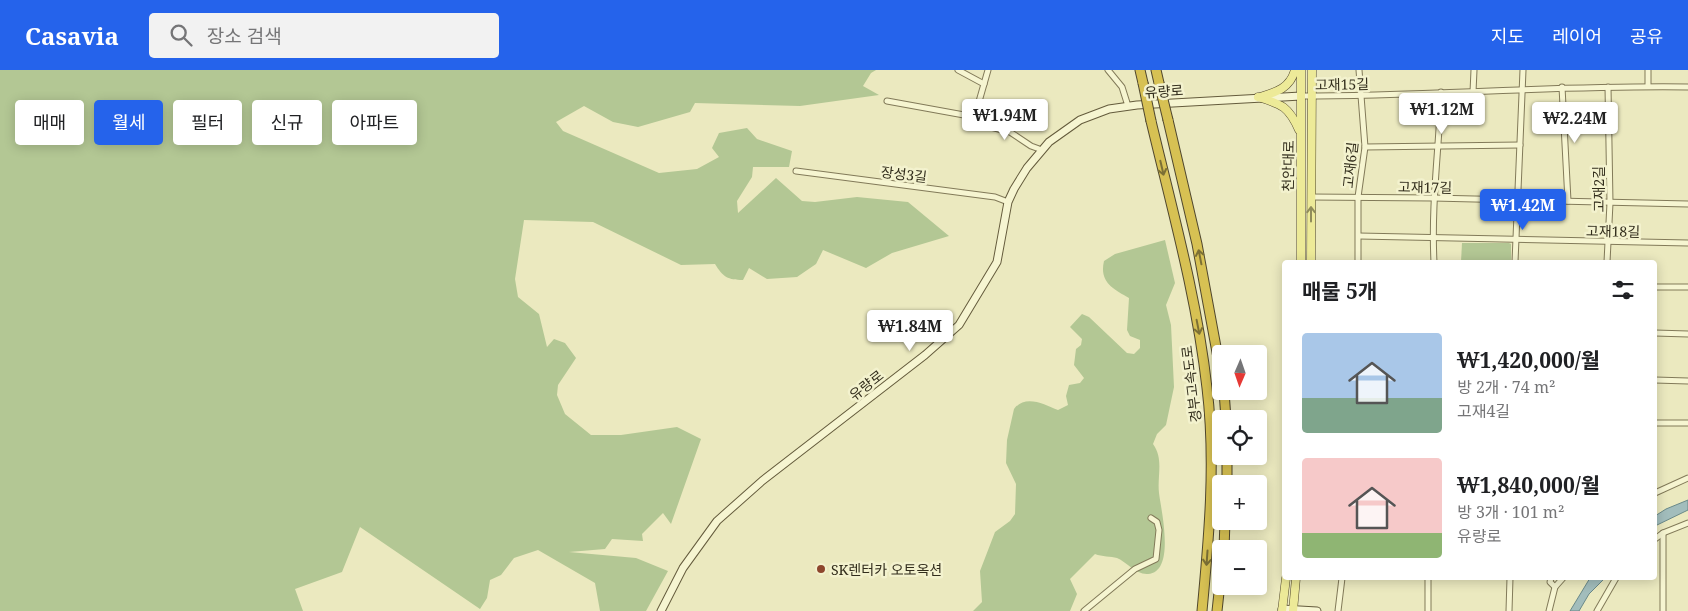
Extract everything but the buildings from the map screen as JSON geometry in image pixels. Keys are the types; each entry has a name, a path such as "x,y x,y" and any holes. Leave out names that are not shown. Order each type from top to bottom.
{"highway":[{"name":"경부고속도로","path":"1140,70 1199,330 1207,388 1211,444 1210,501 1202,611"},
{"path":"1156,70 1197,244 1216,345"},
{"path":"1217,611 1219,595"}],"main road":[{"path":"1258,97 1284,89 1293,78 1295,70"},
{"name":"천안대로","path":"1301,70 1301,260"},
{"name":"천안대로","path":"1311,260 1312,70"},
{"path":"1258,97 1284,106 1293,116 1301,133"},
{"path":"1282,610 1286,580"},
{"path":"1293,610 1296,580"}],"street":[{"path":"958,70 984,84"},
{"path":"974,119 988,70"},
{"path":"1108,70 1122,86 1128,106"},
{"name":"고재6길","path":"1358,260 1358,197 1365,147 1359,70"},
{"path":"1473,92 1474,70"},
{"path":"1515,260 1523,70"},
{"path":"1648,70 1648,86"},
{"path":"1562,87 1568,201"},
{"name":"고재15길","path":"1301,96 1362,96 1562,87 1688,87"},
{"name":"고재2길","path":"1608,87 1610,203 1607,243 1608,260"},
{"path":"1434,260 1433,198 1439,145 1441,92"},
{"name":"유량로","path":"661,611 683,568 717,521 771,474 925,355 959,325 997,262 1008,202 1026,168 1049,142 1080,120 1094,113 1128,106 1301,96"},
{"path":"887,101 944,110 974,119 987,126 1010,132 1031,146 1042,150"},
{"path":"1365,147 1520,145"},
{"name":"장성3길","path":"796,171 995,197 1008,202"},
{"name":"고재17길","path":"1312,197 1688,204"},
{"name":"고재18길","path":"1359,236 1607,243 1688,243"},
{"path":"1657,287 1688,287"},
{"path":"1657,333 1688,334"},
{"path":"1657,380 1688,381"},
{"path":"1657,423 1688,423"},
{"path":"1657,492 1688,478"},
{"path":"1084,611 1135,569 1156,559 1159,530 1157,522 1151,518"},
{"path":"1657,538 1663,533 1688,523"},
{"path":"1663,533 1663,611"},
{"path":"1338,611 1342,580"},
{"path":"1428,580 1428,611"},
{"path":"1510,580 1510,611"},
{"path":"1550,580 1555,588"},
{"path":"1549,611 1555,588 1561,580"},
{"path":"1597,611 1615,580"},
{"path":"1282,610 1317,611"}],"green space":[{"path":"0,70 876,70 871,73 863,86 879,95 800,106 695,103 690,112 638,127 613,122 584,106 556,122 563,131 659,173 697,169 719,157 712,148 719,133 747,128 757,139 792,151 789,167 753,167 752,177 737,201 738,213 776,178 802,201 815,202 857,197 908,202 949,236 892,253 866,268 823,250 816,264 797,277 767,279 749,268 743,280 738,280 726,277 715,264 681,265 593,222 524,220 515,279 518,297 539,314 547,347 554,339 565,343 576,358 558,385 557,395 565,414 591,435 621,435 677,427 701,439 671,524 663,513 642,534 643,541 612,539 605,549 569,552 636,558 668,571 646,611 600,611 595,583 538,550 514,558 501,575 490,580 487,598 480,609 360,527 342,572 295,589 303,611 0,611"},
{"path":"1165,240 1175,283 1166,305 1171,325 1174,387 1166,425 1157,434 1153,444 1159,462 1159,493 1165,539 1162,563 1157,571 1144,574 1117,558 1095,554 1070,579 1077,594 1070,611 973,611 982,602 980,571 995,532 1010,521 1015,514 1016,484 1006,463 1007,440 1014,409 1018,404 1029,401 1041,403 1058,410 1068,405 1066,396 1069,385 1080,383 1084,378 1074,365 1076,349 1081,345 1082,339 1070,327 1082,314 1089,317 1127,353 1134,354 1140,348 1140,340 1130,336 1127,330 1129,298 1113,288 1105,280 1104,261 1115,254"},
{"path":"1462,243 1511,244 1511,260 1461,260"}],"water":[{"path":"1688,500 1688,510 1657,525 1657,515"},
{"path":"1589,580 1603,580 1589,594 1579,611 1570,611"}],"place":[{"name":"SK렌터카 오토옥션","path":"821,569"}]}
